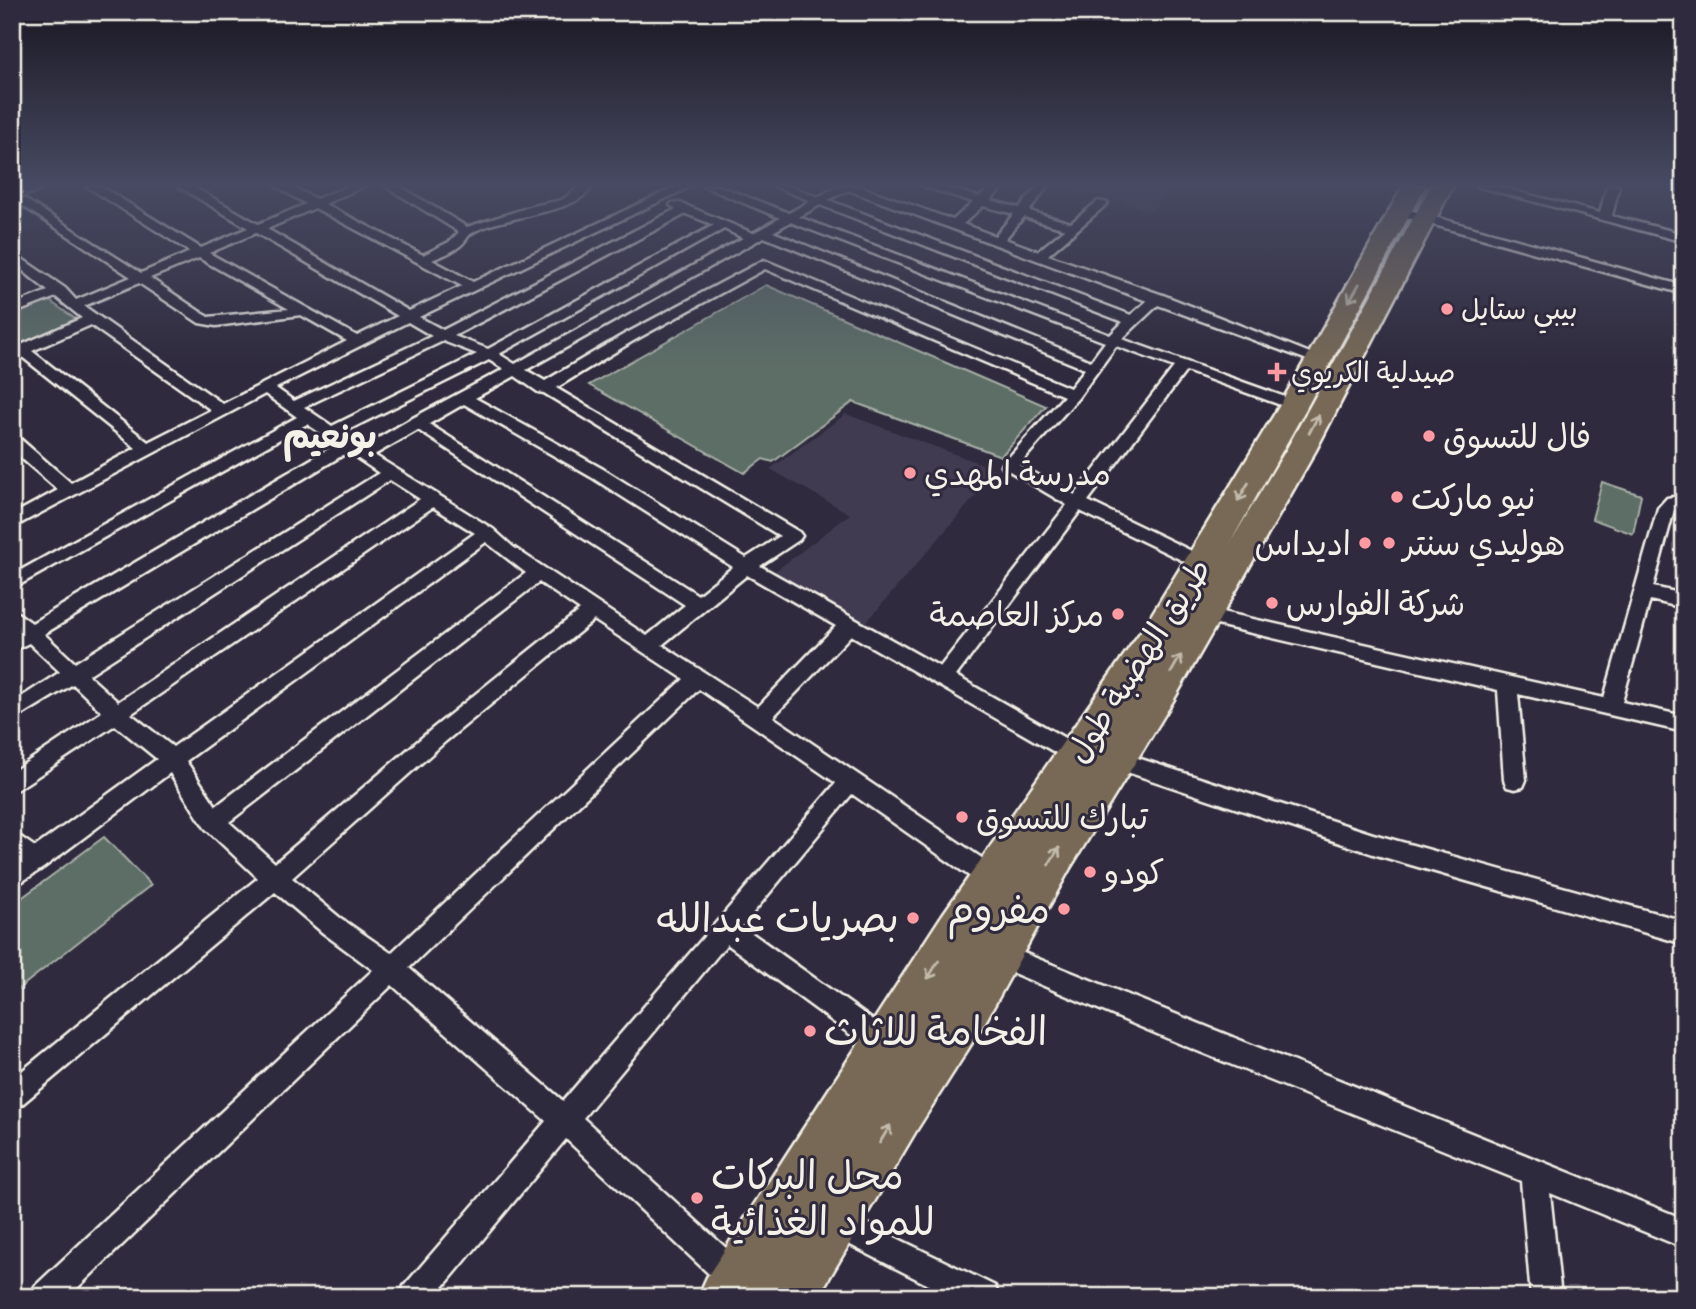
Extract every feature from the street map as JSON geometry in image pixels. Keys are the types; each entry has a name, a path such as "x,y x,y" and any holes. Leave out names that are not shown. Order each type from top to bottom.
{"highway":[{"name":"طريق الهضبة طول","path":"786,1297 898,1113 967,1007 1054,856 1096,758 1159,634 1294,405 1318,359 1389,247"},
{"name":"طريق الهضبة طول","path":"732,1288 993,879 1096,758 1204,615 1301,450 1397,247"}],"street":[{"path":"95,247 209,321 303,311"},
{"path":"190,247 357,341"},
{"path":"76,305 214,247"},
{"path":"288,247 443,336 489,354 543,389 793,536 746,566 648,646"},
{"path":"400,247 473,287"},
{"path":"423,260 449,247"},
{"path":"12,523 147,449 357,341 559,247"},
{"path":"12,583 302,412 613,247"},
{"path":"332,432 489,354 683,247"},
{"path":"22,638 356,449 416,422 737,247"},
{"path":"789,247 1092,368"},
{"path":"872,247 1113,342 1294,405"},
{"path":"940,247 1133,321"},
{"path":"1014,247 1318,359"},
{"path":"1040,256 1051,247"},
{"path":"1558,247 1684,290"},
{"path":"12,256 60,291 92,319 223,411"},
{"path":"543,389 764,264 1073,395"},
{"path":"12,310 60,291"},
{"path":"1158,298 1113,342 1073,395 1009,466 1077,503 1202,563"},
{"path":"92,319 17,352 147,449"},
{"path":"944,677 1182,367"},
{"path":"267,389 431,500 487,533 593,610 759,719 993,879"},
{"path":"461,397 597,473 746,566 1096,758 1373,844 1684,933"},
{"path":"416,422 697,604"},
{"path":"12,440 71,492"},
{"path":"12,713 390,473"},
{"path":"12,784 431,500"},
{"path":"1611,707 1666,508 1673,502 1684,501"},
{"path":"12,877 487,533"},
{"path":"213,821 539,573"},
{"path":"1644,592 1684,601"},
{"path":"12,1096 274,879 439,735 593,610"},
{"path":"1204,615 1684,724"},
{"path":"12,616 22,638 75,674 173,759 213,821 274,879 392,969 564,1119 732,1288"},
{"path":"759,719 850,624"},
{"path":"46,1297 697,679"},
{"path":"1507,683 1515,780"},
{"path":"415,1297 850,781"},
{"path":"12,841 35,861"},
{"path":"725,928 886,1045"},
{"path":"957,933 996,954 1684,1234"},
{"path":"1534,1175 1546,1297"},
{"path":"833,1221 984,1297"}],"shaded area":[{"path":"846,414 998,470 865,624 773,573 850,514 770,469"}],"green space":[{"path":"766,285 1046,406 1001,456 853,402 773,462 763,459 744,473 589,385"},
{"path":"47,299 77,320 12,347 12,313"},
{"path":"1602,482 1641,495 1633,534 1592,519"},
{"path":"104,837 151,885 12,994 12,905"}],"place":[{"name":"بيبي ستايل","path":"1447,309"},
{"name":"صيدلية الكريوي","path":"1277,372"},
{"name":"فال للتسوق","path":"1429,436"},
{"name":"مدرسة المهدي","path":"910,473"},
{"name":"نيو ماركت","path":"1397,497"},
{"name":"اديداس","path":"1365,543"},
{"name":"هوليدي سنتر","path":"1389,543"},
{"name":"شركة الفوارس","path":"1272,603"},
{"name":"مركز العاصمة","path":"1118,614"},
{"name":"تبارك للتسوق","path":"962,817"},
{"name":"كودو","path":"1090,872"},
{"name":"مفروم","path":"1064,909"},
{"name":"بصريات عبدالله","path":"913,918"},
{"name":"الفخامة للاثاث","path":"810,1031"},
{"name":"محل البركات للمواد الغذائية","path":"697,1198"}],"district":[{"name":"بونعيم","path":"330,436"}]}
